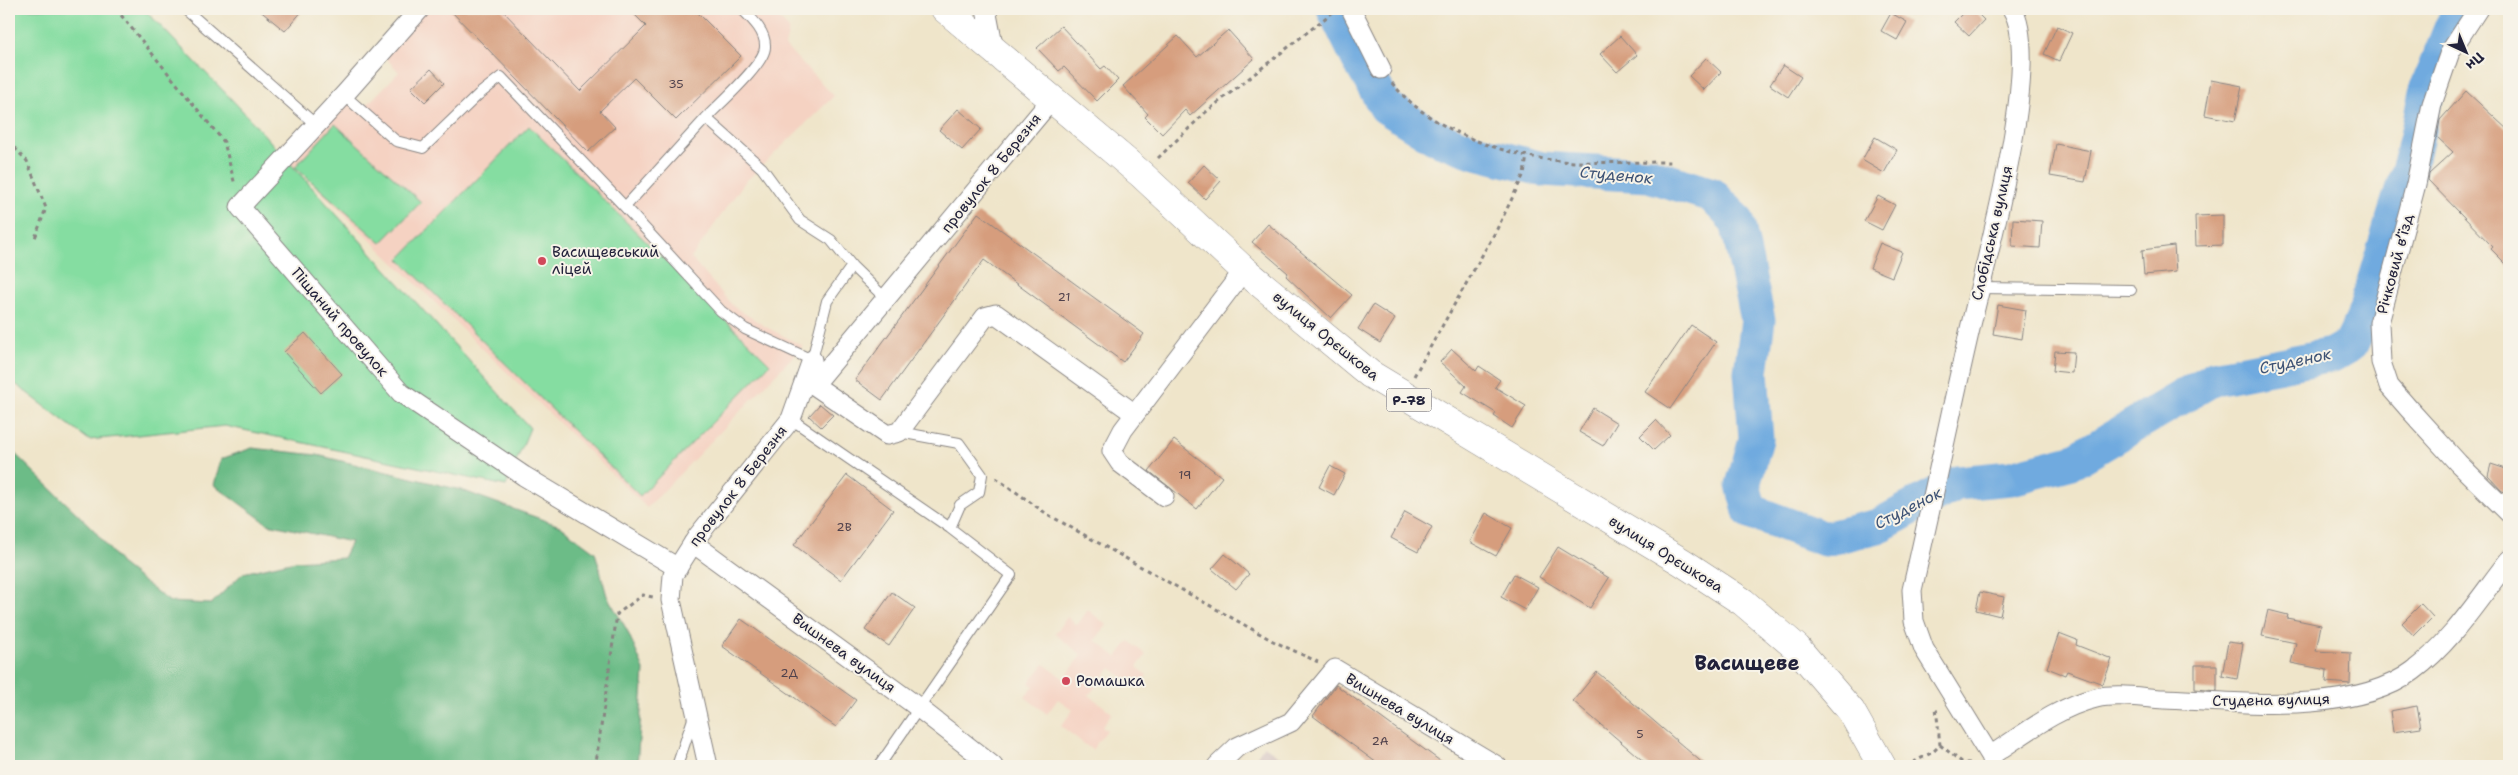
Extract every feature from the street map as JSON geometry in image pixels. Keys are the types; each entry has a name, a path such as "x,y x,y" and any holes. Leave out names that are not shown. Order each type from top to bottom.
{"main road":[{"name":"вулиця Орєшкова","path":"945,9 1141,174 1244,270 1370,374 1405,397 1682,562 1743,602 1797,648 1851,710 1882,766"}],"street":[{"path":"240,207 315,124 344,95 420,9"},
{"path":"986,9 994,50"},
{"path":"1350,9 1381,69"},
{"name":"Річковий в’їзд","path":"2478,9 2450,52 2432,104 2416,184 2379,323 2381,362 2389,386 2458,464 2509,513"},
{"name":"Слобідська вулиця","path":"1945,682 1918,635 1912,606 1912,590 1979,288 2010,159 2019,90 2022,39 2014,10"},
{"name":"провулок 8 Березня","path":"814,385 1052,99"},
{"name":"Піщаний провулок","path":"240,207 402,393 524,476 678,568"},
{"path":"1164,496 1120,464 1112,451 1136,414 1244,270"},
{"path":"812,360 814,385 887,435 899,432 985,317 996,314 1136,414"},
{"name":"провулок 8 Березня","path":"708,766 671,600 673,575 693,543 791,419 812,360"},
{"name":"Вишнева вулиця","path":"693,543 918,708 993,766"},
{"name":"Студена вулиця","path":"1991,761 2068,708 2098,698 2245,703 2325,701 2361,695 2389,686 2412,672 2438,650 2509,560"},
{"name":"Вишнева вулиця","path":"1217,766 1237,747 1291,722 1334,669 1496,766"},
{"path":"1945,682 1991,761"}],"lane":[{"path":"185,9 315,124"},
{"path":"626,207 761,60 765,47 759,26 742,9"},
{"path":"344,95 396,141 423,148 478,95 501,78 626,207 721,311 745,329 812,360 827,301 852,266"},
{"path":"706,118 762,168 800,220 832,240 852,266 886,300"},
{"path":"1979,288 2132,290"},
{"path":"791,419 950,528 1011,575 878,766"},
{"path":"899,432 959,443 982,475 979,492 960,505 950,528"},
{"path":"677,766 696,710"}],"path":[{"path":"116,9 224,142 240,207"},
{"path":"1141,174 1206,112 1328,15"},
{"path":"1381,69 1400,94 1429,116 1466,139 1527,158 1573,162 1674,162"},
{"path":"9,142 27,161 46,208 35,238"},
{"path":"1405,397 1417,369 1498,229 1524,174 1527,158"},
{"path":"982,475 996,478 1047,514 1272,641 1334,669"},
{"path":"576,766 596,762 617,614 642,594 671,600"},
{"path":"1906,766 1934,752 1940,744 1936,706 1945,682"},
{"path":"1940,744 1963,763 1991,761"}],"shaded area":[{"name":"Васищевський ліцей","path":"423,9 770,9 789,29 785,46 834,96 744,183 691,258 734,307 768,328 803,346 647,508 285,157 349,94 364,108 399,72 383,55"},
{"name":"Ромашка","path":"1088,610 1107,625 1095,640 1117,657 1129,641 1146,655 1137,667 1147,675 1137,688 1111,668 1089,695 1112,713 1102,726 1107,730 1092,750 1061,726 1073,710 1058,699 1047,714 1025,697 1034,686 1029,683 1044,664 1064,679 1082,655 1055,634 1067,617 1077,625"},
{"path":"1264,746 1288,762 1286,766 1250,766"}],"green space":[{"path":"9,9 144,9 239,107 530,428 506,486 225,426 89,440 9,379"},
{"path":"335,124 421,202 381,243 295,167"},
{"path":"529,126 770,364 640,496 399,259"},
{"path":"9,448 93,529 123,566 170,602 211,604 243,573 295,561 343,558 351,542 268,524 214,485 221,459 252,448 317,455 461,490 560,526 595,552 607,596 627,630 644,670 637,766 9,766"}],"building":[{"path":"258,9 304,9 285,31"},
{"path":"449,9 501,9 580,91 646,26 629,9 694,9 741,56 676,120 634,78 600,111 615,127 588,152"},
{"path":"1967,9 1973,9 1984,20 1969,36 1954,22"},
{"path":"1891,13 1907,22 1897,40 1881,31"},
{"path":"1061,26 1101,69 1105,66 1118,80 1097,101 1064,67 1059,71 1037,48"},
{"path":"2057,26 2072,33 2059,61 2044,54"},
{"path":"1228,30 1254,59 1190,116 1185,110 1162,134 1145,117 1148,114 1123,86 1178,36 1197,57"},
{"path":"1620,36 1637,55 1617,72 1600,54"},
{"path":"1706,58 1721,72 1704,90 1689,76"},
{"path":"1783,65 1801,77 1788,97 1770,85"},
{"path":"431,69 444,83 425,102 411,88"},
{"path":"2211,80 2242,86 2235,121 2205,115"},
{"path":"2466,91 2509,131 2509,267 2490,248 2492,246 2428,180 2429,174 2453,152 2437,137 2440,120"},
{"path":"958,109 981,129 962,150 939,130"},
{"path":"1875,137 1897,150 1884,173 1862,160"},
{"path":"2056,144 2091,151 2085,182 2050,176"},
{"path":"1204,165 1221,181 1205,199 1188,183"},
{"path":"1878,196 1895,205 1882,230 1864,221"},
{"path":"978,213 1144,334 1123,362 984,260 882,400 855,380"},
{"path":"2223,215 2223,245 2196,246 2195,216"},
{"path":"2013,219 2042,221 2040,248 2012,246"},
{"path":"1268,224 1352,295 1331,318 1286,276 1288,273 1252,242"},
{"path":"1880,243 1902,252 1892,277 1870,268"},
{"path":"2174,246 2176,272 2144,275 2142,250"},
{"path":"1373,305 1395,319 1380,343 1358,329"},
{"path":"1998,305 2026,310 2022,339 1993,334"},
{"path":"1691,325 1716,342 1670,409 1645,392"},
{"path":"305,333 342,374 321,393 284,352"},
{"path":"1452,349 1476,371 1479,366 1500,380 1495,387 1526,406 1512,428 1494,416 1496,413 1462,392 1466,386 1440,362"},
{"path":"2055,351 2074,352 2072,373 2053,371"},
{"path":"820,404 833,415 821,427 809,416"},
{"path":"1593,408 1617,423 1603,446 1579,432"},
{"path":"1656,420 1670,435 1654,450 1640,436"},
{"path":"1174,440 1222,477 1197,509 1149,471"},
{"path":"2491,464 2509,470 2509,493 2502,491 2488,476"},
{"path":"1330,466 1345,474 1334,495 1319,487"},
{"path":"847,475 893,510 841,580 794,545"},
{"path":"1405,512 1432,527 1418,552 1391,538"},
{"path":"1486,513 1512,528 1496,556 1470,542"},
{"path":"1558,547 1609,578 1590,608 1539,577"},
{"path":"1225,554 1249,574 1236,589 1212,569"},
{"path":"1514,574 1538,587 1525,610 1501,597"},
{"path":"892,592 915,608 889,646 865,630"},
{"path":"1980,592 2004,597 2000,616 1976,610"},
{"path":"2421,604 2433,617 2414,636 2402,623"},
{"path":"2268,610 2288,615 2287,618 2321,625 2316,651 2351,653 2350,684 2326,682 2327,670 2291,663 2296,643 2262,636"},
{"path":"741,619 856,700 836,727 722,646"},
{"path":"2059,633 2077,640 2076,645 2112,659 2103,684 2067,671 2065,675 2047,668"},
{"path":"2228,642 2243,644 2237,679 2222,676"},
{"path":"2195,665 2217,665 2217,691 2195,689"},
{"path":"1597,672 1706,766 1649,766 1573,701"},
{"path":"1336,685 1447,766 1381,766 1313,716"},
{"path":"2417,706 2421,728 2393,732 2390,711"}],"waterway":[{"name":"Студенок","path":"1334,9 1358,58 1386,107 1434,137 1473,151 1542,169 1649,175 1712,195 1737,221 1758,320 1751,372 1756,439 1743,485 1750,511 1825,539 1878,526 1957,483 2011,478 2072,462 2214,378 2332,355 2351,344 2362,321 2412,157 2428,85 2452,26 2463,9"}],"place":[{"name":"Васищевський ліцей","path":"542,261"},
{"name":"Ромашка","path":"1066,681"}],"district":[{"name":"Васищеве","path":"1747,663"}]}
